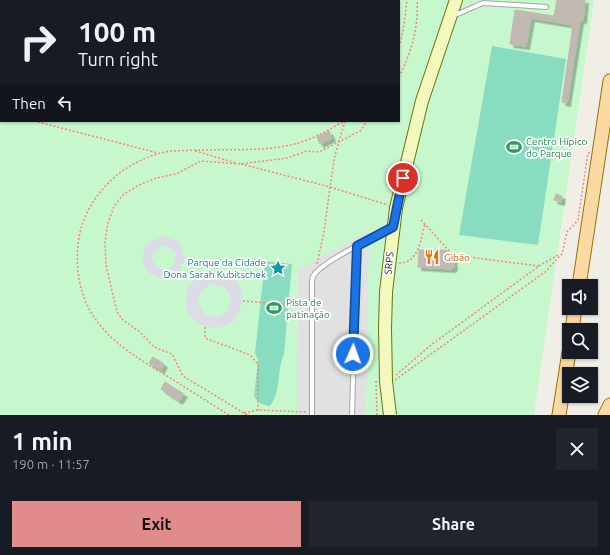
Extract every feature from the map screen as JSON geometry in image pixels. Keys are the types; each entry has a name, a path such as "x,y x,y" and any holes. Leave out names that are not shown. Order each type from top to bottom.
{"main road":[{"name":"SRPS","path":"390,415 386,379 385,322 396,208 422,101 456,0"},
{"path":"580,279 610,81"},
{"path":"559,415 568,359"},
{"path":"605,415 610,405"}],"lane":[{"path":"451,16 481,1 546,7"},
{"path":"312,414 312,284 314,275 320,268 393,227"},
{"path":"352,415 357,246"}],"path":[{"path":"400,43 407,0"},
{"path":"400,74 415,34 418,12 417,0"},
{"path":"38,122 158,153"},
{"path":"229,415 123,349 106,333 93,316 85,300 79,279 77,262 78,242 83,221 92,204 115,176 143,159 158,153 182,150 282,146 306,141 342,122"},
{"path":"314,275 324,232 335,154 344,122"},
{"path":"247,415 220,400 183,376 172,354 154,347 140,332 123,320 117,312 106,265 105,242 108,223 114,206 124,194 139,185 156,178 176,174 201,161 240,164 287,158 307,151 318,152 360,131 366,122"},
{"path":"194,150 240,164 330,187 396,208"},
{"path":"386,379 396,380 470,328 545,272 562,254 567,232 578,220 588,153 598,153"},
{"path":"421,220 453,255 539,266"},
{"path":"390,262 403,263 411,260 415,255 425,224"},
{"path":"386,379 396,375 432,345 539,266 562,254"},
{"path":"243,301 312,307"},
{"path":"205,327 205,338 250,355 258,364 258,410"},
{"path":"244,413 258,410 312,414"}],"green space":[{"name":"Parque da Cidade Dona Sarah Kubitschek","path":"400,0 594,0 534,415 0,415 0,122 400,122"},
{"name":"Centro Hípico do Parque","path":"492,46 566,59 538,245 459,235"},
{"name":"Pista de patinação","path":"265,261 292,264 284,354 280,368 278,387 270,406 261,404 254,397 258,360 255,353"}],"shaded area":[{"path":"369,231 366,415 297,415 298,270"},
{"path":"164,236 178,241 183,250 185,259 179,273 171,278 162,279 149,273 144,266 142,257 145,248 151,241","holes":["161,246 172,249 176,255 173,266 166,270 159,268 152,260 153,253"]},
{"path":"214,271 225,273 235,279 241,289 243,301 237,317 228,325 217,328 205,327 195,321 188,312 186,302 188,287 195,279 204,273","holes":["213,284 224,287 231,299 226,312 218,316 205,314 198,304 199,296 202,290"]}],"building":[{"path":"557,0 585,0 583,20 580,20 567,103 562,102 573,25 531,18 526,46 510,44 515,10 554,16"},
{"path":"329,131 332,138 320,144 317,137"},
{"path":"556,194 562,196 561,202 554,200"},
{"path":"419,250 446,250 448,255 453,255 454,267 452,269 418,267"},
{"path":"153,357 164,364 161,370 149,363"},
{"path":"165,382 184,394 179,401 161,389"}],"place":[{"name":"Centro Hípico do Parque","path":"514,147"},
{"name":"Gibão","path":"432,257"},
{"name":"Parque da Cidade Dona Sarah Kubitschek","path":"278,268"},
{"name":"Pista de patinação","path":"274,308"}],"route":[{"path":"353,354 357,246 393,227 403,178"}]}
